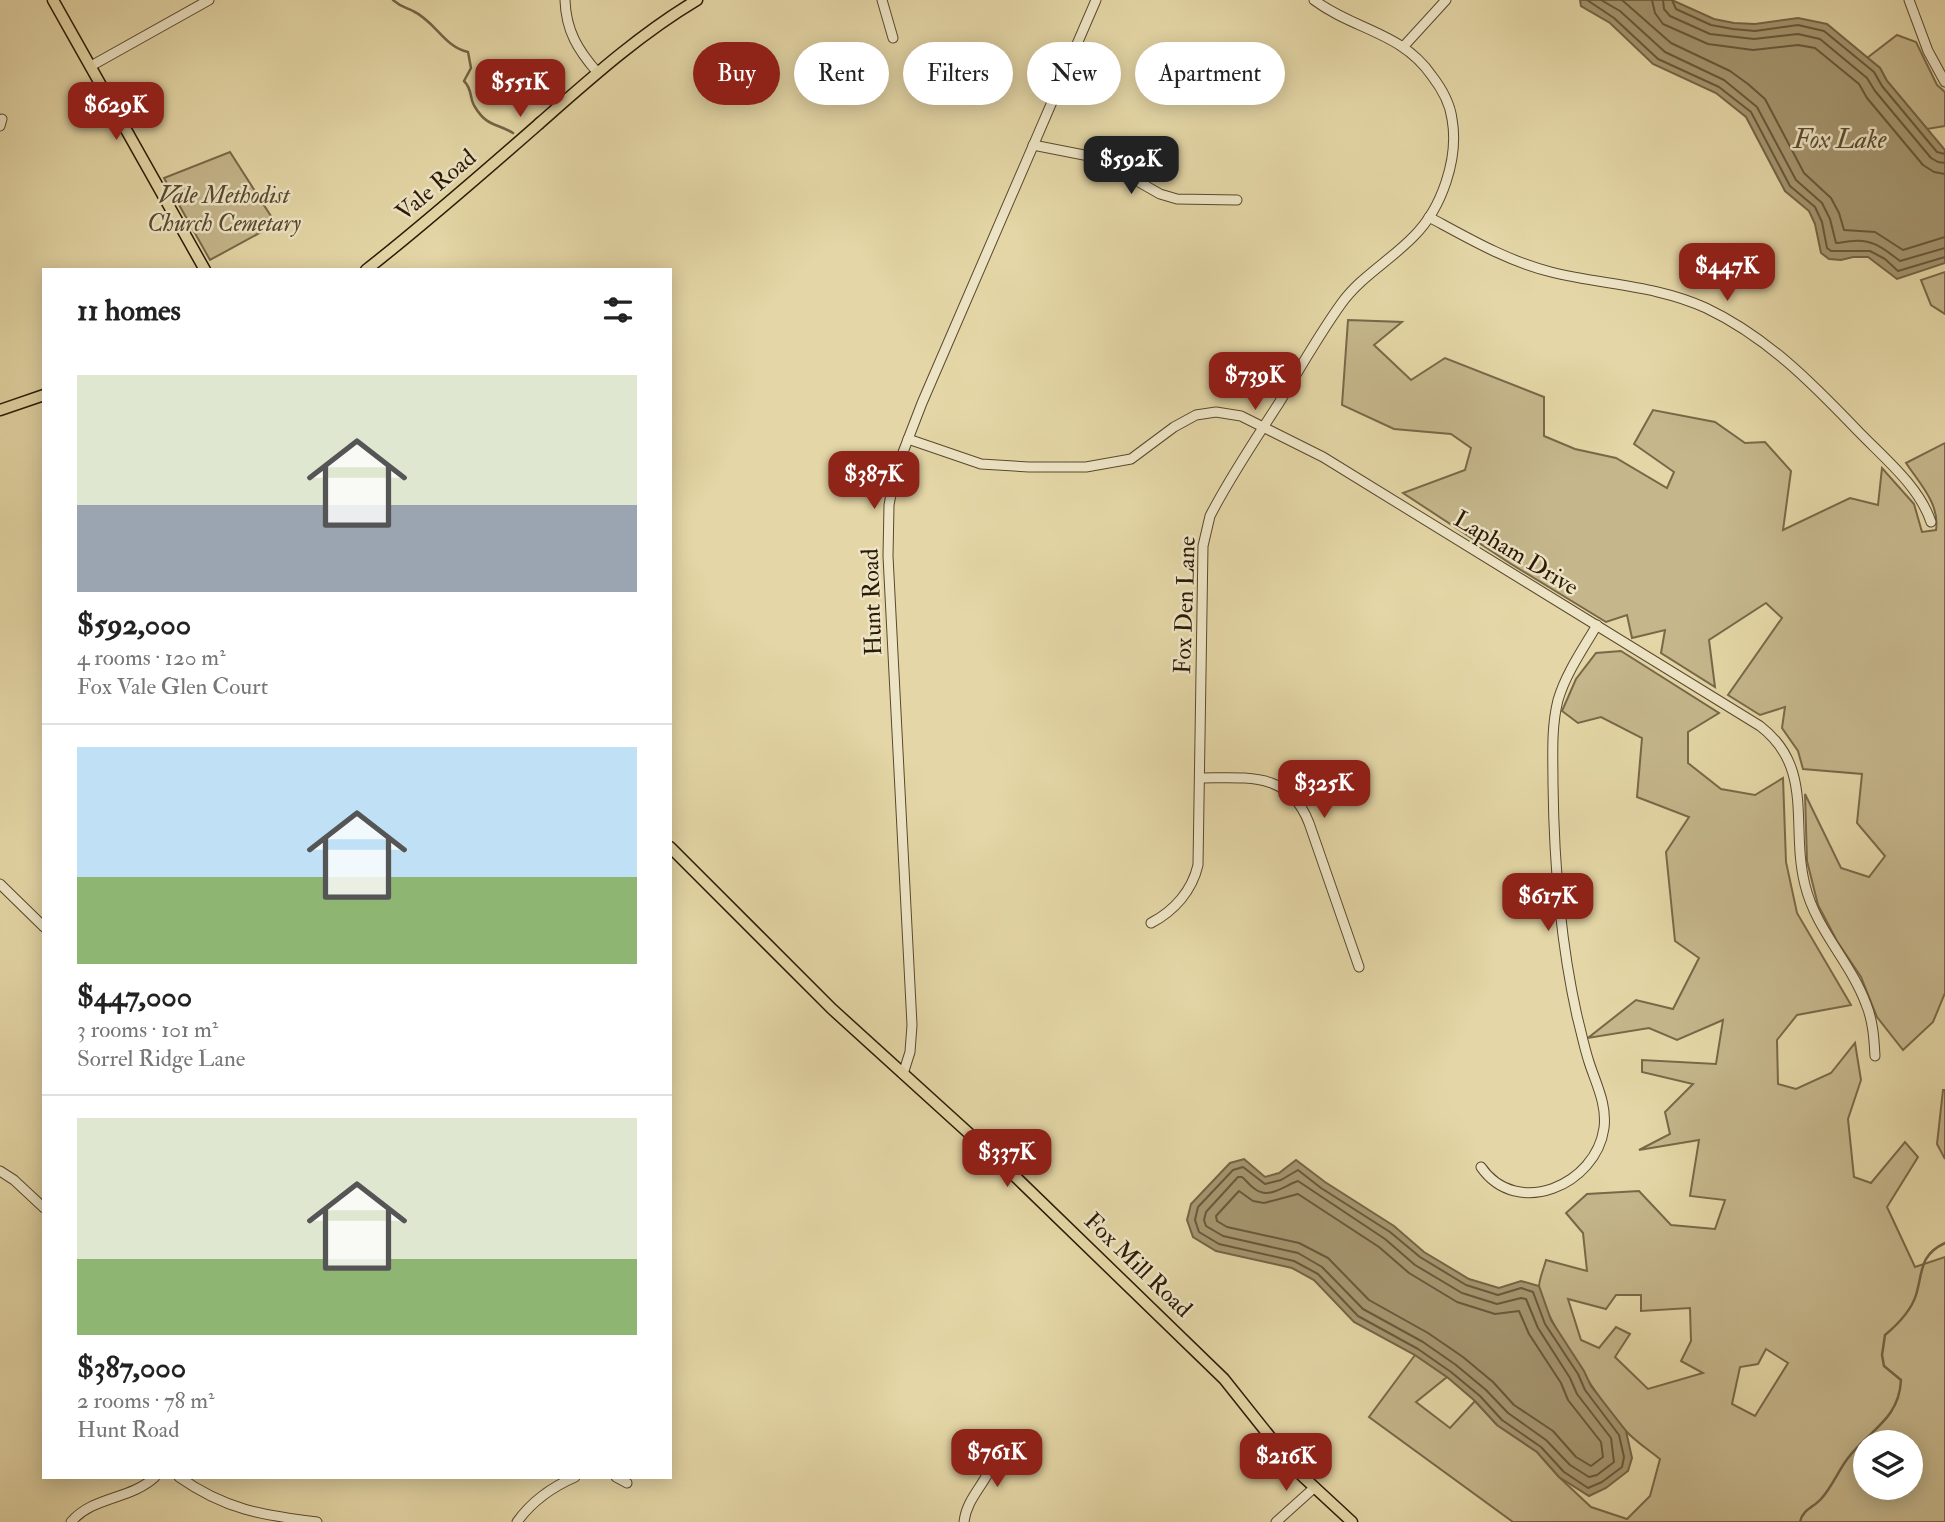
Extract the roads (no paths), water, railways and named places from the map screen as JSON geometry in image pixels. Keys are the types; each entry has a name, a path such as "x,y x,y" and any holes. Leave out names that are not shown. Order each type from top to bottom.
{"main road":[{"path":"53,0 204,268"},
{"name":"Vale Road","path":"368,268 469,185 597,72 645,34 697,0"},
{"path":"0,411 42,396"},
{"name":"Fox Mill Road","path":"672,849 832,1009 1040,1199 1224,1379 1298,1472 1352,1522"}],"street":[{"path":"91,66 208,0"},
{"path":"565,0 570,34 597,72"},
{"path":"882,0 893,38"},
{"name":"Hunt Road","path":"903,1074 910,1052 912,1025 888,525 892,484 908,439 1096,0"},
{"name":"Fox Den Lane","path":"1151,923 1180,901 1190,888 1199,857 1203,558 1206,531 1217,502 1344,299 1415,235 1429,217 1437,204 1452,151 1452,117 1448,102 1431,74 1404,46 1338,16 1314,0"},
{"path":"1404,46 1446,0"},
{"path":"1909,0 1931,59 1945,82"},
{"path":"1033,145 1089,156 1160,194 1177,199 1237,200"},
{"path":"1429,217 1477,243 1540,269 1576,278 1660,291 1705,308 1747,331 1781,355 1900,474 1923,503 1931,522"},
{"name":"Lapham Drive","path":"908,439 981,464 1000,467 1086,467 1131,459 1174,427 1196,415 1226,413 1241,416 1323,457 1760,726 1787,754 1796,786 1799,851 1806,888 1820,924 1867,1004 1874,1035 1875,1056"},
{"path":"1481,1167 1491,1180 1507,1189 1530,1192 1553,1188 1566,1182 1589,1163 1597,1150 1603,1130 1604,1107 1584,1046 1562,930 1554,804 1553,734 1557,707 1565,683 1597,625"},
{"path":"1200,778 1263,780 1285,789 1298,801 1309,823 1359,967"},
{"path":"0,884 42,925"},
{"path":"0,1171 42,1206"},
{"path":"964,1522 971,1499 988,1475 995,1451"},
{"path":"71,1522 83,1510 136,1491 153,1479"},
{"path":"182,1479 200,1492 229,1506 265,1515 317,1522"},
{"path":"517,1522 535,1501 571,1479"},
{"path":"620,1479 627,1483"},
{"path":"1276,1522 1315,1487"}],"water":[{"name":"Fox Lake","path":"1580,0 1672,0 1714,19 1734,23 1755,24 1798,18 1827,24 1880,68 1887,81 1945,150 1945,263 1897,279 1868,257 1829,259 1821,253 1815,224 1809,211 1785,191 1746,117 1716,93 1653,64 1610,23 1581,6"},
{"path":"1244,1159 1265,1177 1279,1173 1296,1160 1394,1226 1424,1252 1469,1279 1499,1288 1521,1281 1539,1286 1551,1320 1591,1386 1626,1431 1632,1458 1628,1471 1606,1488 1589,1496 1559,1477 1537,1452 1497,1425 1447,1377 1415,1355 1354,1322 1314,1280 1292,1268 1216,1251 1193,1237 1187,1220 1191,1204 1230,1163"}],"waterway":[{"path":"393,0 421,15 452,45 468,52 471,68 464,81 475,107 488,121 513,133"},
{"path":"1800,1522 1806,1512 1825,1494 1856,1448 1882,1424 1895,1405 1901,1380 1884,1366 1882,1355 1885,1335 1911,1307 1926,1259 1945,1243"}],"park label":[{"name":"Vale Methodist Church Cemetary","path":"224,209"}]}
